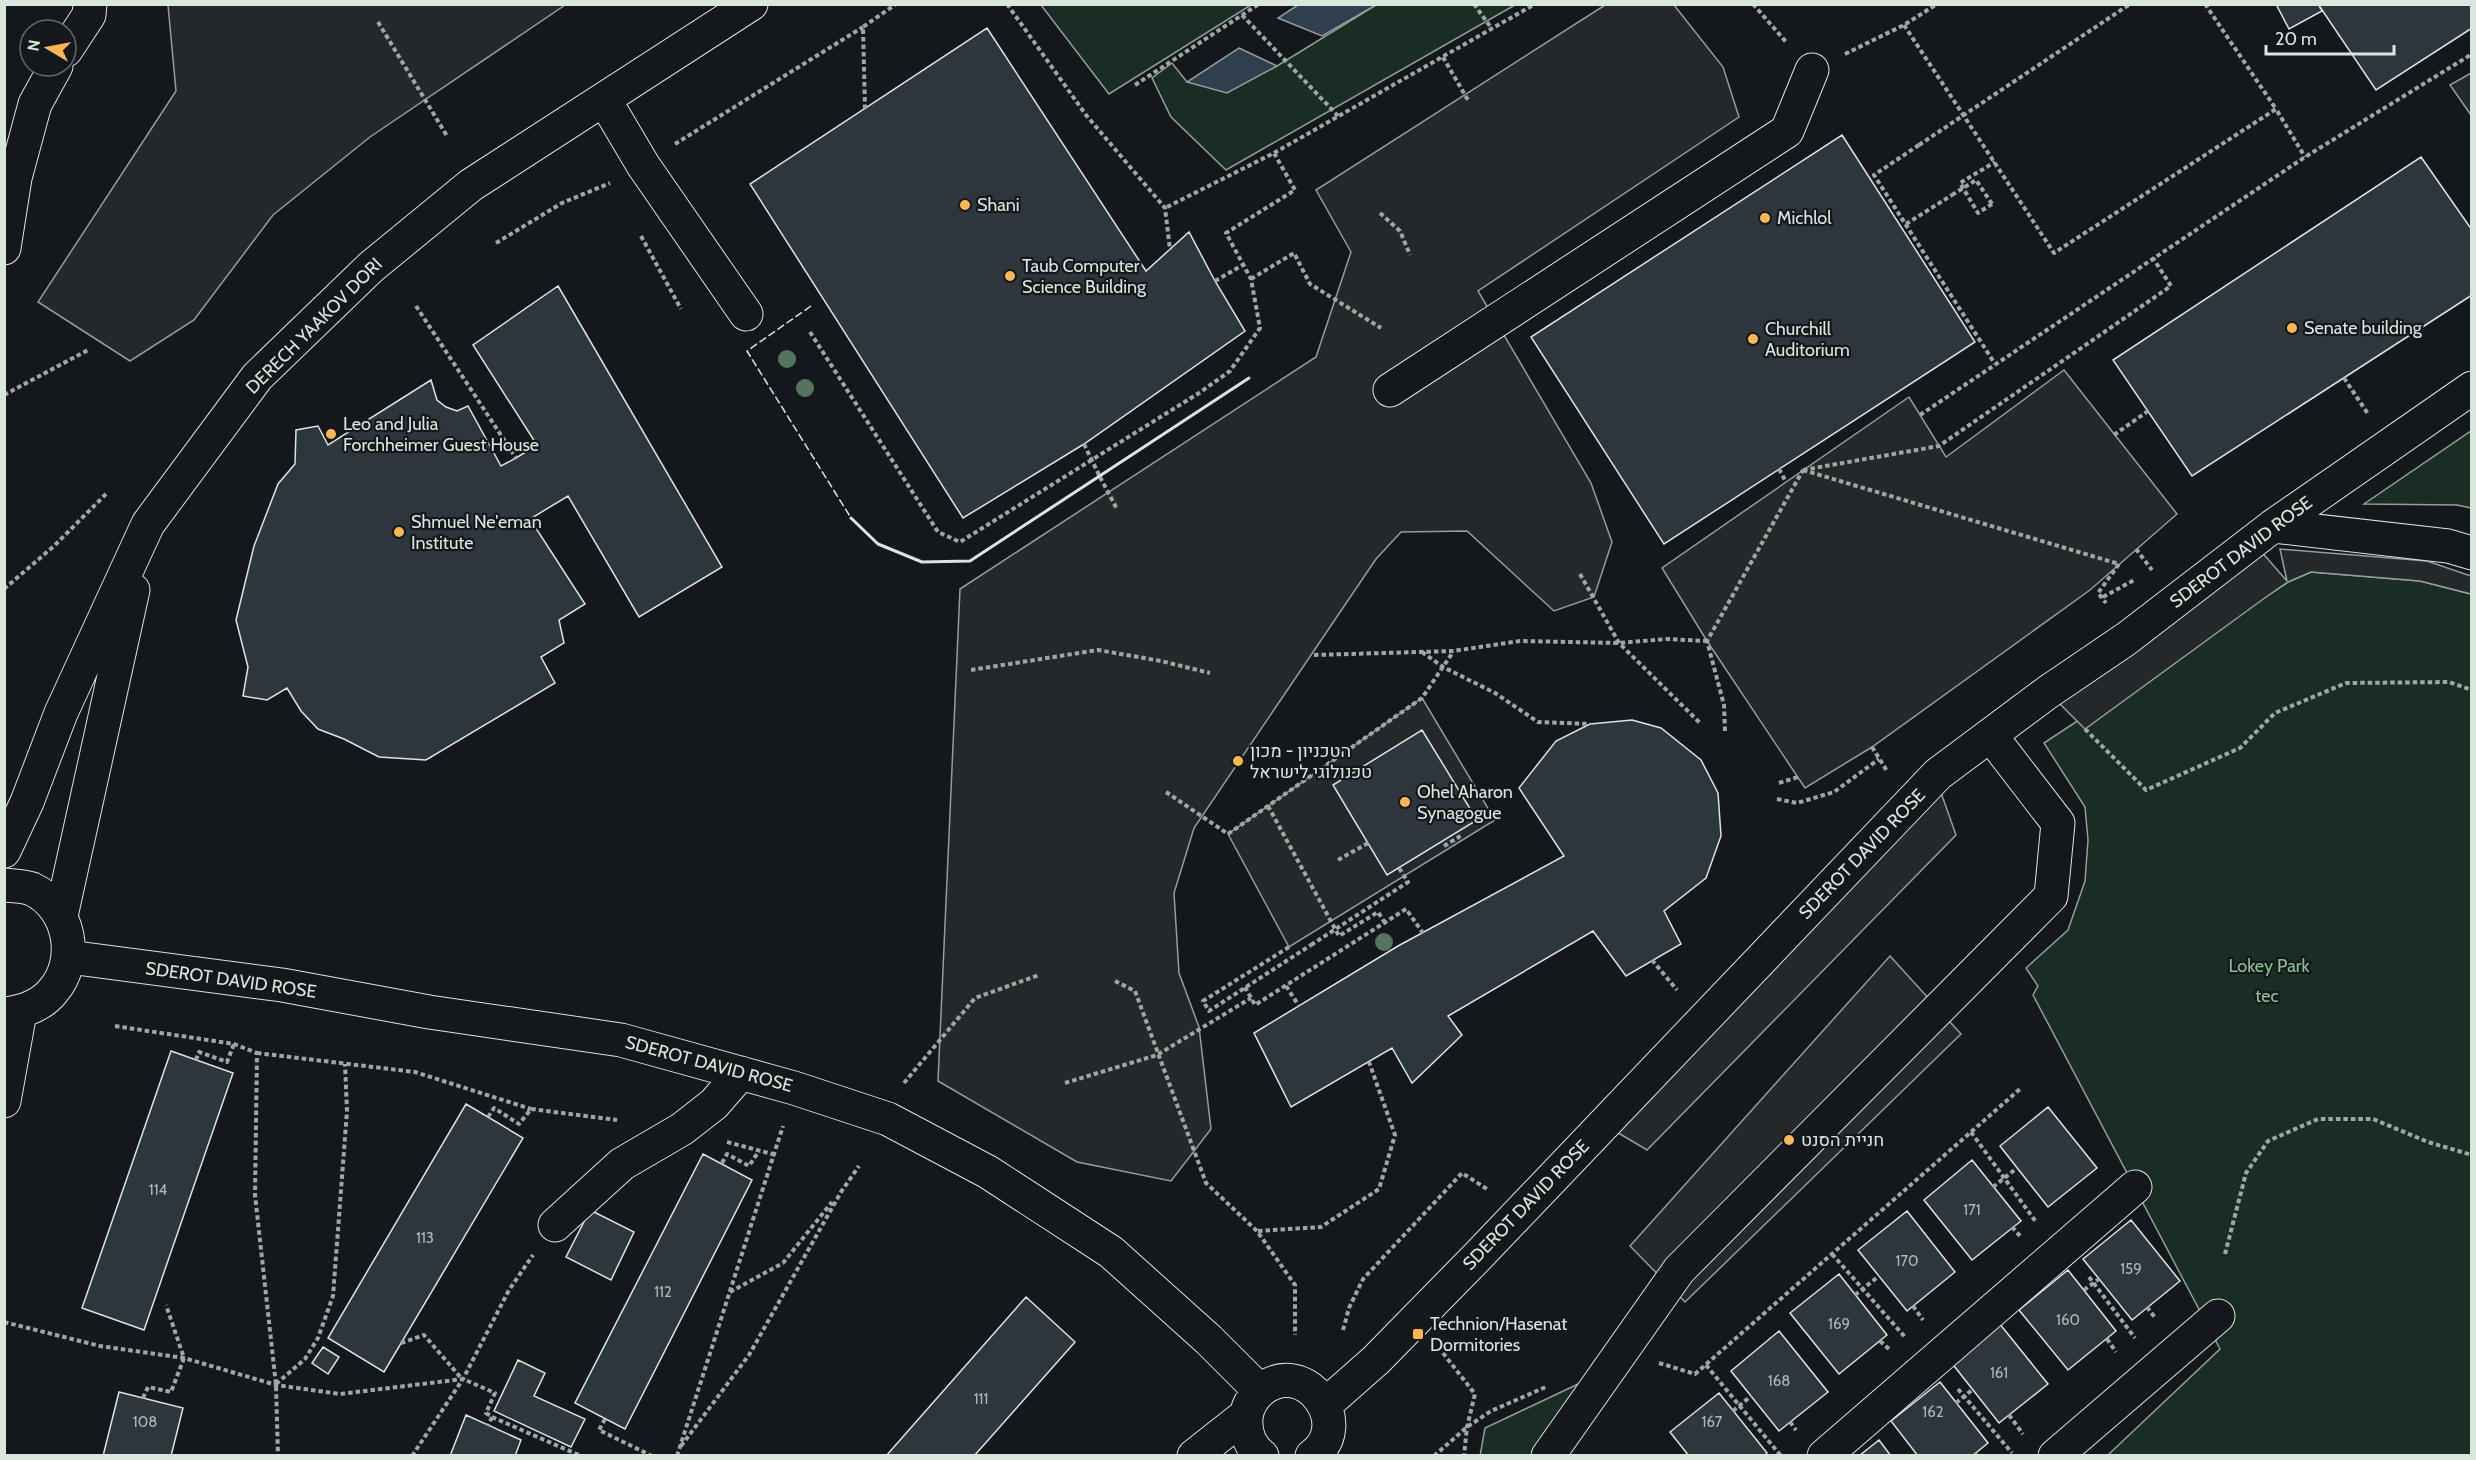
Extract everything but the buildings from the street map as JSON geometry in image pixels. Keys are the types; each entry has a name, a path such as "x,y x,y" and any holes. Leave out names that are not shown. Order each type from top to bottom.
{"street":[{"path":"78,32 89,15 90,4"},
{"name":"DERECH YAAKOV DORI","path":"4,851 27,802 62,713 148,524 257,377 371,267 471,185 751,4"},
{"path":"1390,390 1786,131 1812,70"},
{"path":"4,248 15,178 36,104 50,78"},
{"path":"604,99 643,165 746,314"},
{"name":"SDEROT DAVID ROSE","path":"1325,1405 1376,1360 1463,1271 1938,774 2048,692 2126,639 2273,526 2472,388"},
{"path":"61,916 148,524"},
{"path":"2273,526 2448,546 2472,553"},
{"path":"1548,1455 1679,1270 2051,896 2058,822 1991,736"},
{"path":"4,885 31,888 48,900 61,916 68,936 69,957 63,976 53,992 38,1005 12,1013 4,1101"},
{"name":"SDEROT DAVID ROSE","path":"69,957 282,985 429,1012 621,1040 794,1088 888,1119 988,1172 1111,1252 1209,1340 1253,1403"},
{"path":"555,1225 622,1164 682,1129 714,1104 741,1073"},
{"path":"1824,1455 2135,1187"},
{"path":"2055,1455 2218,1316"},
{"path":"1194,1455 1253,1403 1270,1384 1283,1381 1296,1382 1312,1390 1325,1405 1328,1430 1324,1442 1312,1455"},
{"path":"1253,1403 1246,1428 1250,1442 1262,1455"}],"path":[{"path":"496,243 562,203 612,182 643,165 896,4"},
{"path":"1007,4 1086,115 1165,208 1170,250"},
{"path":"1136,85 1259,4"},
{"path":"1474,4 1492,29"},
{"path":"1165,208 1274,153 1535,4"},
{"path":"1753,4 1812,70 1904,25 1937,4"},
{"path":"1995,364 1874,175 2130,4"},
{"path":"2205,4 2276,109 2305,157"},
{"path":"1242,15 1338,116"},
{"path":"378,22 447,136"},
{"path":"1904,25 2054,253 2276,109"},
{"path":"862,27 865,108"},
{"path":"1920,415 2305,157 2472,54"},
{"path":"1443,57 1468,102"},
{"path":"810,332 938,532 960,542 1230,371 1260,328 1251,279 1226,233 1295,190 1274,153"},
{"path":"1906,224 1952,195 1960,190 1968,185 1976,180 1992,204 1978,213 1966,194 1960,183 1995,162"},
{"path":"1380,213 1400,231 1410,255"},
{"path":"639,231 681,309"},
{"path":"1251,279 1293,253 1310,284 1381,328"},
{"path":"1803,470 1939,446 2171,286 2153,258"},
{"path":"1215,282 1243,265"},
{"path":"416,306 516,458"},
{"path":"4,395 88,350"},
{"path":"2344,378 2370,417"},
{"path":"2114,435 2148,411"},
{"path":"1084,444 1117,509"},
{"path":"1060,482 1093,462"},
{"path":"1779,470 1786,482"},
{"path":"1803,470 2119,564 2098,593 2106,603"},
{"path":"1725,730 1724,705 1707,641 1803,470"},
{"path":"4,589 54,546 107,493"},
{"path":"2103,597 2153,570 2136,549"},
{"path":"1580,574 1619,643 1701,724"},
{"path":"1314,655 1453,651 1520,640 1619,643 1667,639 1707,641"},
{"path":"971,669 1098,650 1161,661 1210,673"},
{"path":"1166,792 1228,834 1422,698 1453,651"},
{"path":"1422,652 1443,667 1495,693 1538,722 1590,724"},
{"path":"2085,729 2146,790 2240,748 2275,713 2346,683 2449,682 2472,690"},
{"path":"1872,747 1888,772"},
{"path":"1777,799 1797,803 1834,792 1879,759"},
{"path":"1779,783 1798,777"},
{"path":"1268,806 1339,936 1378,912 1385,923"},
{"path":"1444,846 1459,837 1456,833"},
{"path":"1338,860 1368,843"},
{"path":"1289,947 1203,1000 1209,1011 1408,882 1399,868"},
{"path":"1245,987 1256,1005 1406,909 1423,933"},
{"path":"1653,960 1677,990"},
{"path":"904,1083 975,998 1039,975"},
{"path":"1115,981 1136,991 1157,1055 1206,1183 1257,1231 1295,1286 1295,1335"},
{"path":"1286,986 1299,1006"},
{"path":"1065,1083 1157,1055 1251,998"},
{"path":"115,1026 234,1044 257,1053 415,1072 531,1109"},
{"path":"196,1060 199,1052 227,1062 234,1044"},
{"path":"257,1053 255,1195 276,1385 278,1455"},
{"path":"1257,1231 1321,1227 1378,1190 1395,1135 1370,1062"},
{"path":"276,1385 305,1359 318,1338 333,1296 347,1111 345,1064"},
{"path":"677,1455 776,1155 794,1088"},
{"path":"1650,1360 1695,1374 2020,1089"},
{"path":"488,1117 494,1108 519,1125"},
{"path":"2225,1254 2246,1173 2268,1141 2318,1119 2373,1119 2428,1142 2472,1155"},
{"path":"1971,1132 2037,1223"},
{"path":"722,1163 727,1154 749,1166 759,1151"},
{"path":"729,1293 783,1263 841,1192 859,1166"},
{"path":"1993,1187 2017,1168"},
{"path":"1343,1330 1349,1308 1363,1279 1462,1173 1487,1189"},
{"path":"679,1449 749,1355 841,1192"},
{"path":"412,1455 463,1379 509,1290 555,1225"},
{"path":"1832,1254 1910,1344"},
{"path":"2087,1275 2137,1341"},
{"path":"1855,1295 1879,1276"},
{"path":"2084,1290 2099,1279"},
{"path":"143,1398 148,1387 171,1392 184,1358 166,1305"},
{"path":"2147,1307 2158,1322"},
{"path":"4,1322 100,1346 184,1358 276,1385 340,1394 463,1379"},
{"path":"401,1343 424,1335 463,1379 495,1393 486,1413 581,1455"},
{"path":"2107,1339 2120,1357"},
{"path":"1443,1353 1475,1394 1467,1427 1464,1455"},
{"path":"1706,1365 1781,1455"},
{"path":"1955,1386 2012,1452"},
{"path":"1956,1403 1972,1390"},
{"path":"1733,1411 1750,1396"},
{"path":"1434,1455 1467,1427 1491,1411"},
{"path":"2009,1415 2027,1439"},
{"path":"488,1426 492,1417"},
{"path":"605,1419 599,1430 652,1455"}],"green space":[{"path":"1041,5 1251,5 1109,94"},
{"path":"1376,5 1515,5 1226,170 1171,117 1152,78 1172,63 1187,82 1277,66"},
{"path":"2471,431 2471,508 2457,505 2364,504"},
{"name":"Lokey Park","path":"2311,572 2420,581 2471,594 2471,1455 2108,1455 2220,1349 2033,995 2038,986 2026,968 2068,930 2085,881 2088,840 2085,807 2044,743 2288,582"},
{"path":"1595,1376 1534,1455 1480,1456 1485,1428"}],"shaded area":[{"path":"168,4 565,5 370,137 273,215 194,320 130,361 38,302 176,91"},
{"path":"1605,5 1674,5 1723,67 1739,117 1478,291 1591,483 1612,542 1594,597 1554,611 1467,531 1401,532 1376,559 1194,828 1174,893 1179,973 1199,1027 1211,1129 1171,1181 1077,1162 938,1081 960,589 1316,357 1351,252 1316,190"},
{"path":"2471,73 2471,115 2450,85"},
{"path":"2064,370 2177,514 2090,590 1872,747 1805,788 1707,641 1662,568 1909,397 1946,457"},
{"path":"2252,541 2287,581 2280,549 2427,561 2471,576 2471,594 2420,581 2311,572 2288,582 2266,597 2085,729 2048,692"},
{"path":"1422,698 1495,820 1289,947 1228,834"},
{"path":"1939,787 1956,835 1647,1150 1615,1131"},
{"name":"חניית הסנט","path":"1890,956 1961,1034 1685,1302 1630,1246"}],"water":[{"path":"1298,5 1376,5 1322,36 1278,18"},
{"path":"1239,48 1277,66 1227,93 1187,82"}],"fence":[{"path":"811,306 747,351 851,518"}],"wall":[{"path":"851,518 878,544 922,562 970,561 1249,378"}],"place":[{"name":"Shani","path":"965,205"},
{"name":"Michlol","path":"1765,218"},
{"name":"Taub Computer Science Building","path":"1010,276"},
{"name":"Senate building","path":"2292,328"},
{"name":"Churchill Auditorium","path":"1753,339"},
{"name":"Leo and Julia Forchheimer Guest House","path":"331,434"},
{"name":"Shmuel Ne'eman Institute","path":"399,532"},
{"name":"הטכניון - מכון טכנולוגי לישראל","path":"1238,761"},
{"name":"Ohel Aharon Synagogue","path":"1405,802"},
{"name":"חניית הסנט","path":"1789,1140"},
{"name":"Technion/Hasenat Dormitories","path":"1418,1334"}],"park label":[{"name":"tec","path":"2267,996"}]}
